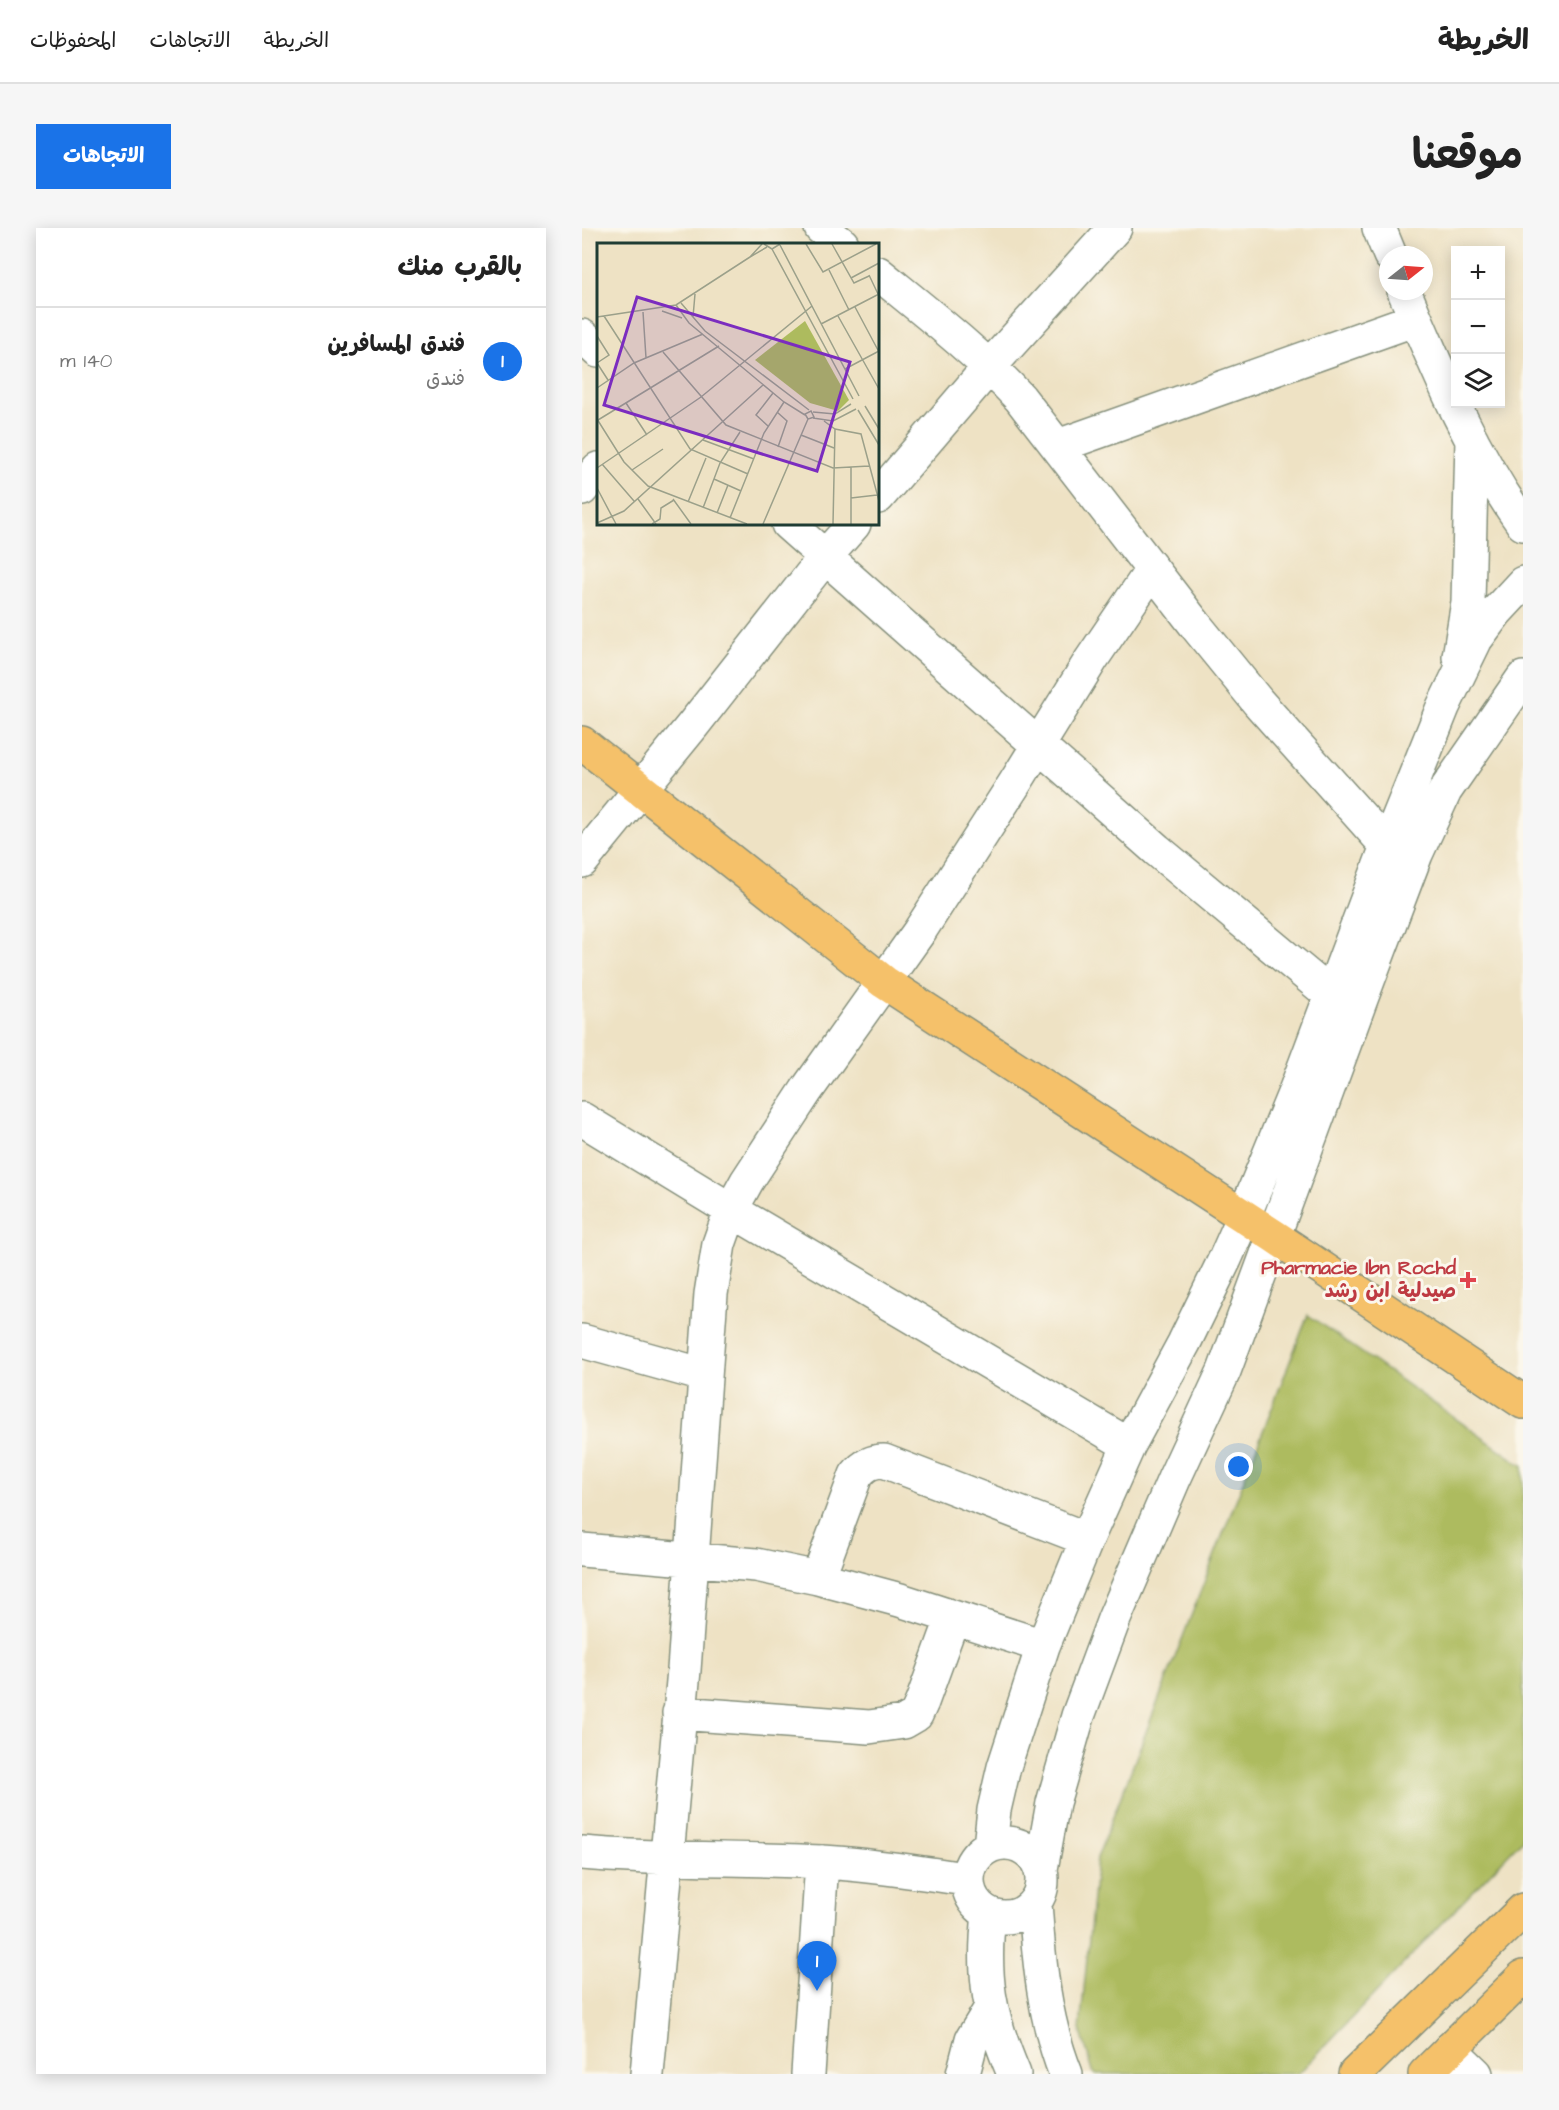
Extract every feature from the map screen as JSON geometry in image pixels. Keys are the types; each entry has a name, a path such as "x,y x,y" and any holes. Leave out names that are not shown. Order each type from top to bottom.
{"main road":[{"path":"582,744 884,982 1146,1155 1244,1216 1523,1402"},
{"path":"1355,2074 1523,1910"},
{"path":"1425,2074 1523,1977"}],"street":[{"path":"821,228 841,243"},
{"path":"879,496 990,366 1114,228"},
{"path":"1379,228 1386,246"},
{"path":"879,274 990,366 1020,398 1152,570 1258,702 1387,846"},
{"path":"1058,446 1410,305 1437,369 1472,440 1523,524"},
{"path":"582,336 597,350"},
{"path":"1456,679 1468,602 1472,440"},
{"path":"582,489 597,471"},
{"path":"789,525 1157,850 1332,996"},
{"path":"582,861 853,525"},
{"path":"647,2074 679,1713 711,1294 719,1244 731,1210 747,1181 919,932 1090,660 1152,570"},
{"path":"990,1845 994,1810 1004,1767 1043,1646 1087,1539 1129,1445 1184,1343 1244,1216 1332,996 1387,846 1456,679 1476,639 1496,612 1523,583"},
{"path":"1041,1869 1053,1803 1078,1716 1106,1641 1174,1479 1224,1371 1416,854 1445,791 1509,716 1523,678"},
{"path":"582,1119 731,1210 1129,1445"},
{"path":"582,1341 704,1375"},
{"path":"818,1578 856,1475 862,1467 874,1461 884,1461 1087,1539"},
{"path":"582,1550 756,1565 858,1587 1043,1646"},
{"path":"679,1713 869,1727 904,1722 915,1715 922,1702 952,1617"},
{"path":"1015,1844 1026,1849 1041,1869 1043,1881 1041,1893 1026,1912 1014,1917 1001,1918 980,1909 973,1900 968,1880 969,1869 981,1851 990,1845 1015,1844"},
{"path":"582,1852 666,1858 822,1862 968,1880"},
{"path":"808,2074 822,1862"},
{"path":"1035,1903 1039,1964 1048,2015 1066,2074"},
{"path":"990,1914 986,1979 1002,2047 1014,2074"},
{"path":"963,2074 972,2039 991,2008"},
{"path":"1450,2049 1476,2074"}],"green space":[{"path":"1308,1315 1523,1466 1523,1839 1298,2074 1094,2074 1080,2029 1097,1858"}],"place":[{"name":"Pharmacie Ibn Rochd صيدلية ابن رشد","path":"1468,1280"},
{"name":"فندق المسافرين","path":"817,1991"}]}
